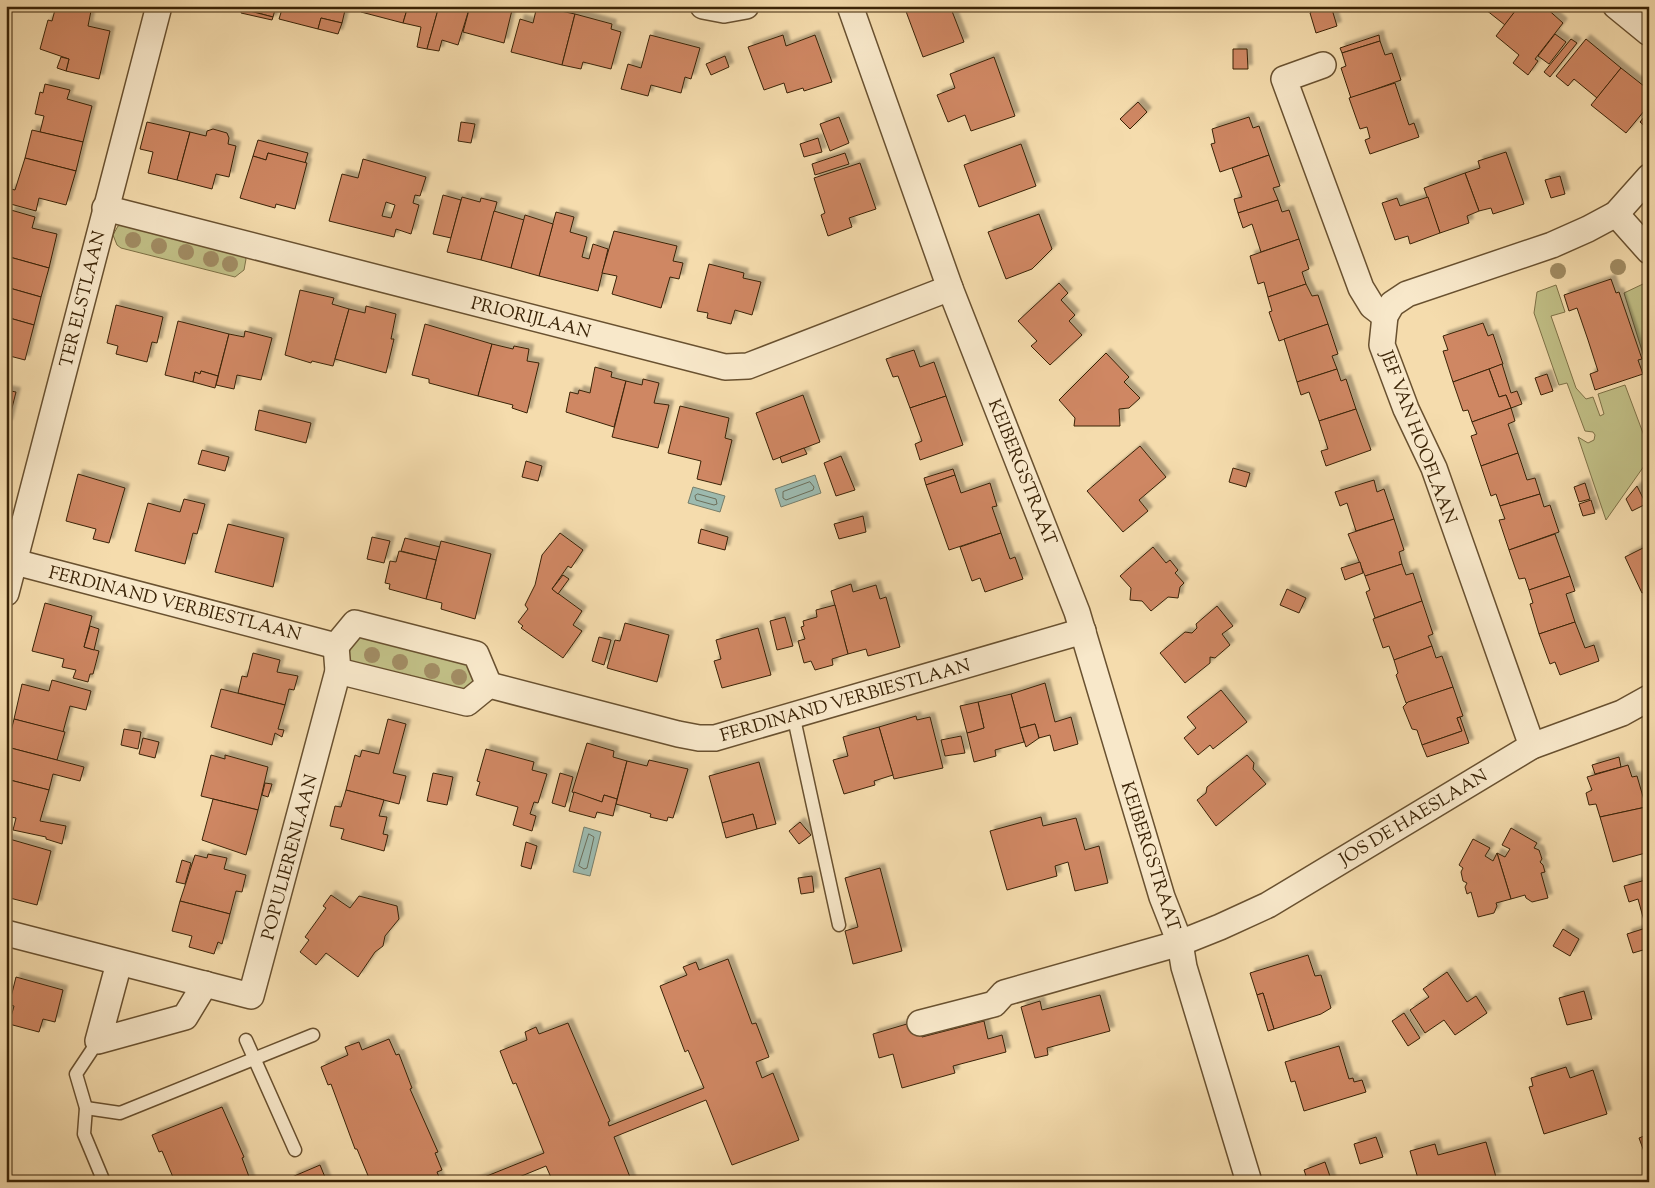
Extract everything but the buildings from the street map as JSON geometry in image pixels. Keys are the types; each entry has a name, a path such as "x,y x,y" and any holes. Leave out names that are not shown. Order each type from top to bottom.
{"street":[{"name":"TER ELSTLAAN","path":"6,593 159,6"},
{"path":"703,6 724,10 746,6"},
{"name":"KEIBERGSTRAAT","path":"850,6 950,288 1072,596 1162,897 1180,943 1184,967 1249,1182"},
{"path":"1616,6 1649,33"},
{"path":"1323,65 1281,69 1361,288 1372,306 1385,316 1392,304 1407,294 1552,244 1616,214 1649,177"},
{"name":"PRIORIJLAAN","path":"105,208 725,367 748,366 950,288"},
{"path":"1616,214 1649,251"},
{"name":"JEF VAN HOOFLAAN","path":"1385,316 1382,344 1406,409 1434,468 1532,746"},
{"name":"FERDINAND VERBIESTLAAN","path":"14,562 336,646"},
{"path":"355,623 476,654 489,685 467,703 338,671 336,646 355,623"},
{"name":"FERDINAND VERBIESTLAAN","path":"489,685 699,738 714,738 1083,631"},
{"name":"POPULIERENLAAN","path":"6,933 251,996 338,671"},
{"name":"JOS DE HAESLAAN","path":"1180,943 1268,904 1532,746 1622,713 1649,698"},
{"name":"KEIBERGSTRAAT","path":"920,1023 994,1004 1004,993 1180,943"},
{"path":"119,963 98,1041 185,1018 204,984"}],"lane":[{"path":"793,714 839,925"},
{"path":"86,1108 120,1113 313,1035"},
{"path":"246,1040 295,1150"},
{"path":"98,1041 76,1074 86,1108 84,1134 104,1182"}],"shaded area":[{"path":"126,224 244,255 246,259 244,270 235,277 121,248 117,245 113,235 118,226"},
{"path":"1643,284 1649,296 1649,356 1644,357 1624,293"},
{"path":"1556,285 1565,312 1551,316 1576,388 1586,399 1593,397 1600,416 1604,414 1598,394 1625,385 1649,449 1649,459 1606,520 1578,437 1588,443 1594,440 1595,435 1593,432 1585,431 1567,383 1559,385 1534,313 1537,292"},
{"path":"355,623 476,654 489,685 467,703 338,671"}],"water":[{"path":"815,475 821,493 781,507 775,489"},
{"path":"693,487 725,496 720,512 688,503"},
{"path":"584,827 601,832 590,876 573,872"}]}
